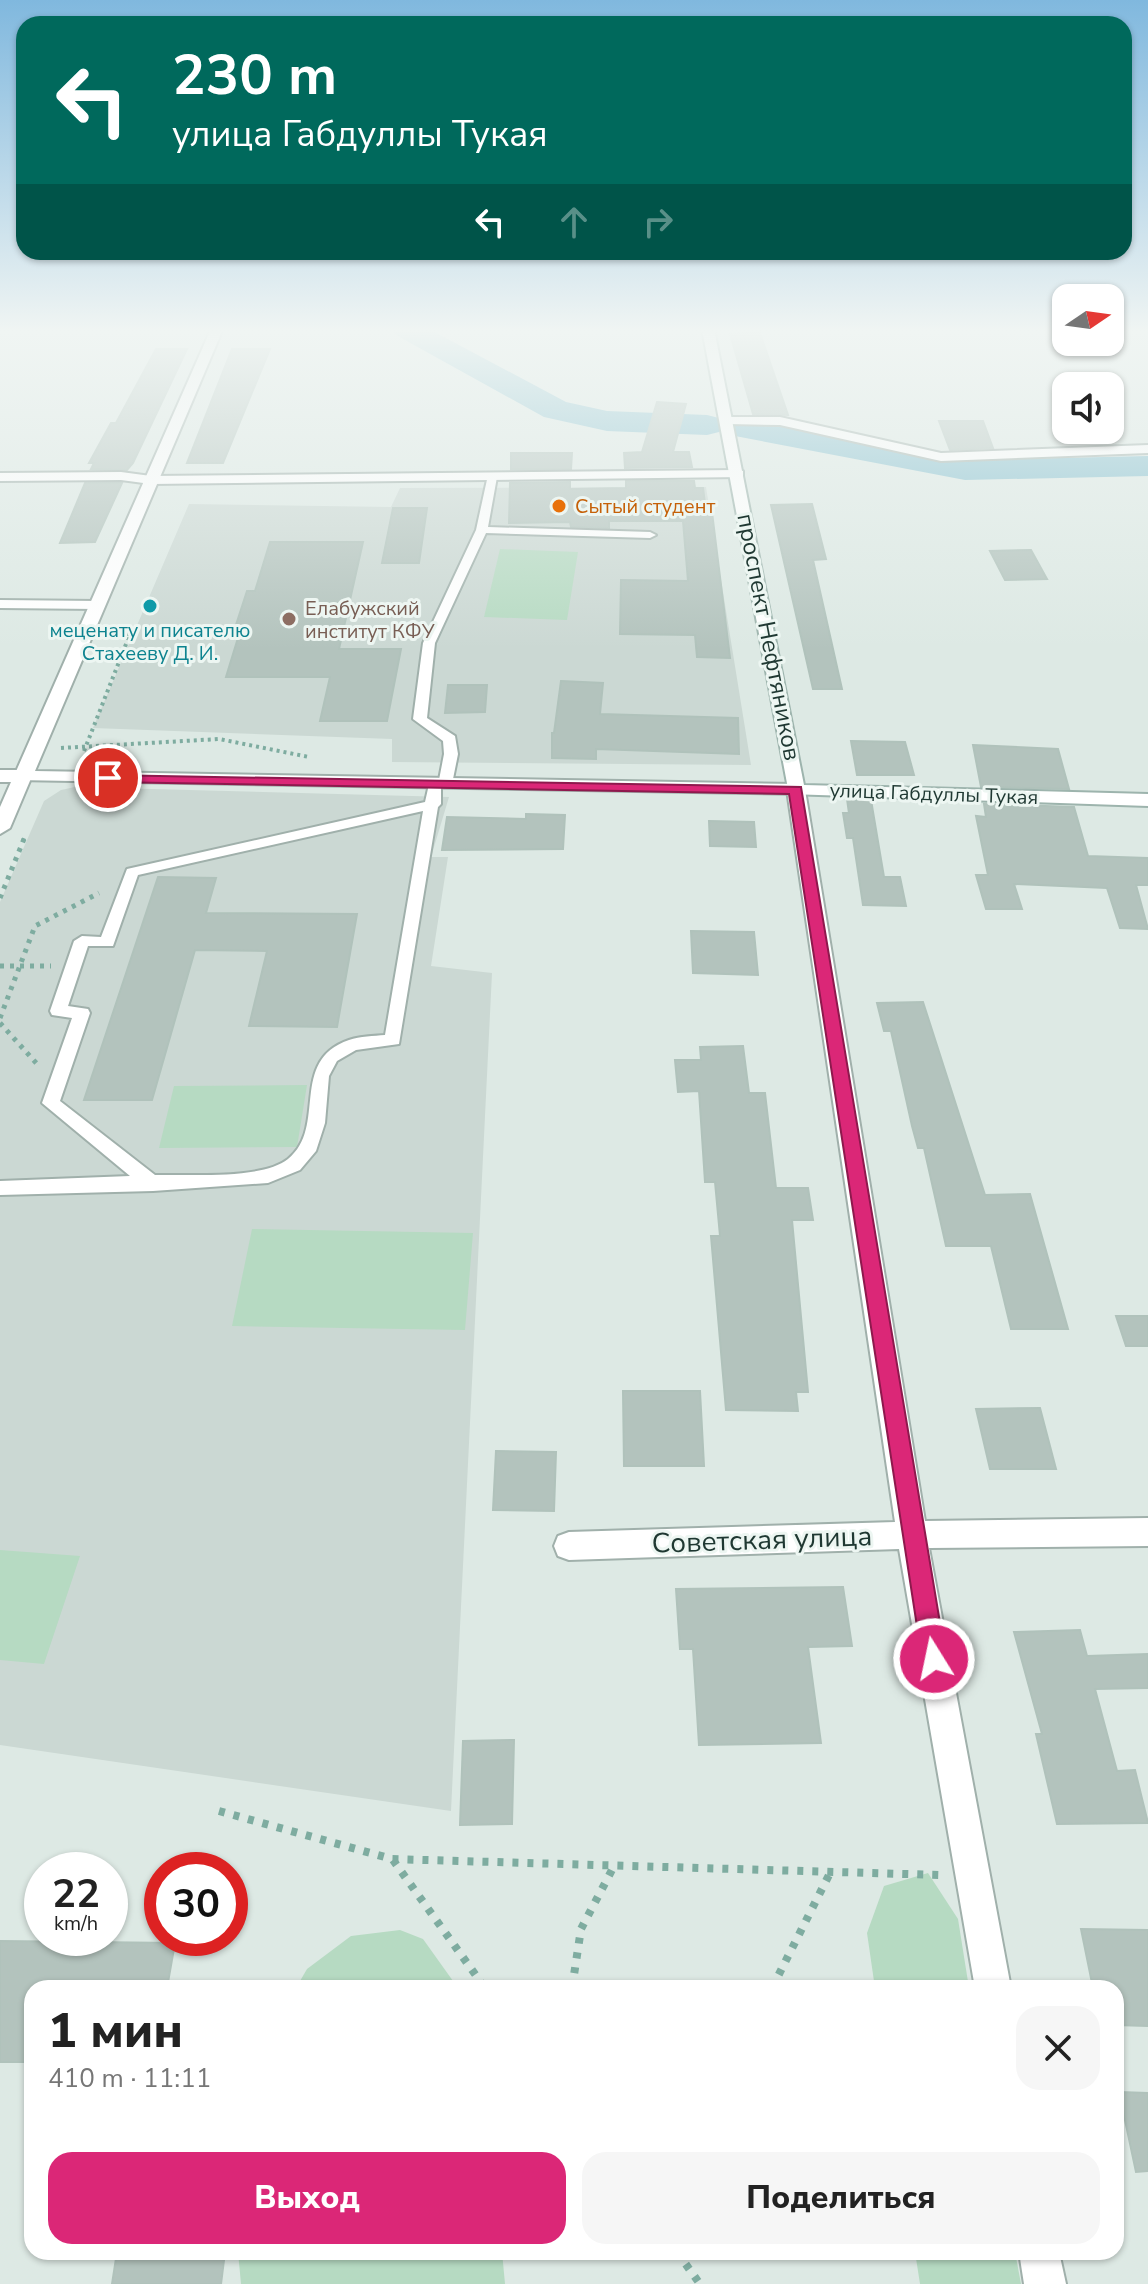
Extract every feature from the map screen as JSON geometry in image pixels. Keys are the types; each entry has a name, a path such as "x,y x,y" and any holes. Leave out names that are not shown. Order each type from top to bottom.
{"street":[{"path":"0,826 170,436"},
{"name":"проспект Нефтяников","path":"731,436 796,790 912,1535 992,1980"},
{"path":"845,436 941,457 1148,449"},
{"path":"0,477 121,476 151,480 738,474"},
{"name":"улица Габдуллы Тукая","path":"0,776 796,790 1148,800"},
{"name":"Советская улица","path":"569,1546 912,1535 1148,1532"},
{"path":"1040,2260 1045,2284"}],"lane":[{"path":"0,1188 261,1178 294,1167 313,1145 322,1071 330,1055 360,1040 393,1040 434,804 451,754 450,739 420,719 429,643 482,530 492,477"},
{"path":"482,530 650,535"},
{"path":"0,604 97,605"},
{"path":"153,1184 51,1103 82,1013 58,1011 82,941 107,942 132,872 434,804"}],"path":[{"path":"78,777 84,749 130,634 85,634"},
{"path":"36,747 84,749 219,739 314,758"},
{"path":"57,1086 0,1020 35,926 130,877"},
{"path":"0,966 73,967"},
{"path":"219,1811 392,1859 973,1876"},
{"path":"392,1859 479,1980"},
{"path":"573,1980 581,1929 614,1866"},
{"path":"776,1980 830,1873"},
{"path":"683,2260 700,2284"}],"shaded area":[{"path":"706,487 751,765 392,762 392,739 93,728 189,504 391,507 400,488"},
{"path":"75,787 449,797 431,857 448,857 431,966 492,973 451,1811 0,1745 0,902 44,801 61,790"}],"green space":[{"path":"500,549 578,552 567,620 484,617"},
{"path":"307,1085 297,1147 159,1148 174,1086"},
{"path":"252,1229 473,1233 465,1330 232,1326"},
{"path":"0,1550 80,1556 44,1664 0,1660"},
{"path":"928,1873 958,1919 968,1980 874,1980 867,1933 884,1886"},
{"path":"400,1930 423,1939 452,1980 301,1980 307,1969 351,1936"},
{"path":"239,2260 503,2260 505,2284 241,2284"},
{"path":"916,2260 1016,2260 1021,2284 920,2284"}],"building":[{"path":"104,436 146,436 127,470 91,469 94,463 89,463"},
{"path":"198,436 234,436 223,463 187,463"},
{"path":"647,436 677,436 673,452 689,452 692,467 625,468 624,453 642,452"},
{"path":"945,436 988,436 993,448 950,450"},
{"path":"511,453 572,453 571,469 511,469"},
{"path":"626,481 694,481 695,488 703,488 706,511 712,512 730,658 697,657 695,635 620,634 621,580 688,581 683,521 609,521 609,528 571,527 570,522 509,523 510,483 570,482 570,489 626,488"},
{"path":"85,483 122,483 95,542 60,543"},
{"path":"812,504 826,559 813,560 842,689 813,689 771,505"},
{"path":"393,508 427,508 419,563 382,563"},
{"name":"Елабужский институт КФУ","path":"270,542 363,542 339,649 401,649 387,721 320,721 330,677 226,677 241,628 235,628 247,591 255,591"},
{"path":"1031,550 1047,579 1005,580 990,551"},
{"path":"561,681 603,683 600,714 738,718 739,754 596,749 596,759 552,758 552,733"},
{"path":"448,685 487,685 485,712 445,713"},
{"path":"851,741 905,742 914,775 857,775"},
{"path":"973,745 1058,749 1069,789 981,787"},
{"path":"847,799 871,800 884,877 900,877 906,906 863,905 853,838 847,838 843,813 849,813"},
{"path":"984,804 1074,807 1088,856 1148,858 1148,885 1136,885 1148,929 1120,928 1107,888 1014,884 1022,909 986,909 976,875 988,875 976,816 986,817"},
{"path":"526,814 565,815 563,849 442,850 447,817 526,819"},
{"path":"709,821 754,822 756,847 710,846"},
{"path":"158,877 216,878 206,913 357,914 337,1027 249,1026 267,951 195,950 152,1100 84,1100"},
{"path":"691,931 754,932 758,975 693,973"},
{"path":"923,1002 985,1195 1030,1194 1068,1329 1011,1329 991,1246 946,1246 924,1148 918,1148 912,1126 891,1031 884,1031 877,1003"},
{"path":"743,1046 749,1093 765,1093 776,1188 808,1188 813,1220 792,1220 808,1392 796,1392 798,1411 726,1410 711,1236 720,1236 715,1182 705,1182 699,1091 678,1092 675,1060 701,1060 700,1047"},
{"path":"1116,1316 1148,1316 1148,1346 1126,1346"},
{"path":"623,1391 700,1391 704,1466 624,1466"},
{"path":"1040,1408 1056,1469 990,1469 976,1409"},
{"path":"496,1451 556,1452 554,1511 493,1510"},
{"path":"843,1587 852,1646 808,1647 821,1743 699,1745 693,1649 680,1649 676,1589"},
{"path":"1080,1630 1087,1656 1148,1654 1148,1688 1095,1689 1117,1771 1135,1770 1148,1823 1057,1824 1036,1734 1042,1734 1014,1632"},
{"path":"514,1740 512,1824 460,1825 463,1741"},
{"path":"1081,1929 1148,1930 1148,2026 1124,2025 1124,1980 1091,1980"},
{"path":"0,1941 24,1941 24,1956 128,1956 128,1942 144,1943 144,1956 173,1956 168,1980 24,1980 24,2062 0,2062"},
{"path":"1124,2092 1148,2093 1148,2171 1136,2172 1124,2116"},
{"path":"116,2260 224,2260 221,2284 112,2284"}],"waterway":[{"path":"782,436 965,470 1148,466"}],"place":[{"name":"Сытый студент","path":"559,506"},
{"name":"меценату и писателю Стахееву Д. И.","path":"150,606"},
{"name":"Елабужский институт КФУ","path":"289,619"}],"route":[{"path":"108,778 796,790 934,1659"}]}
